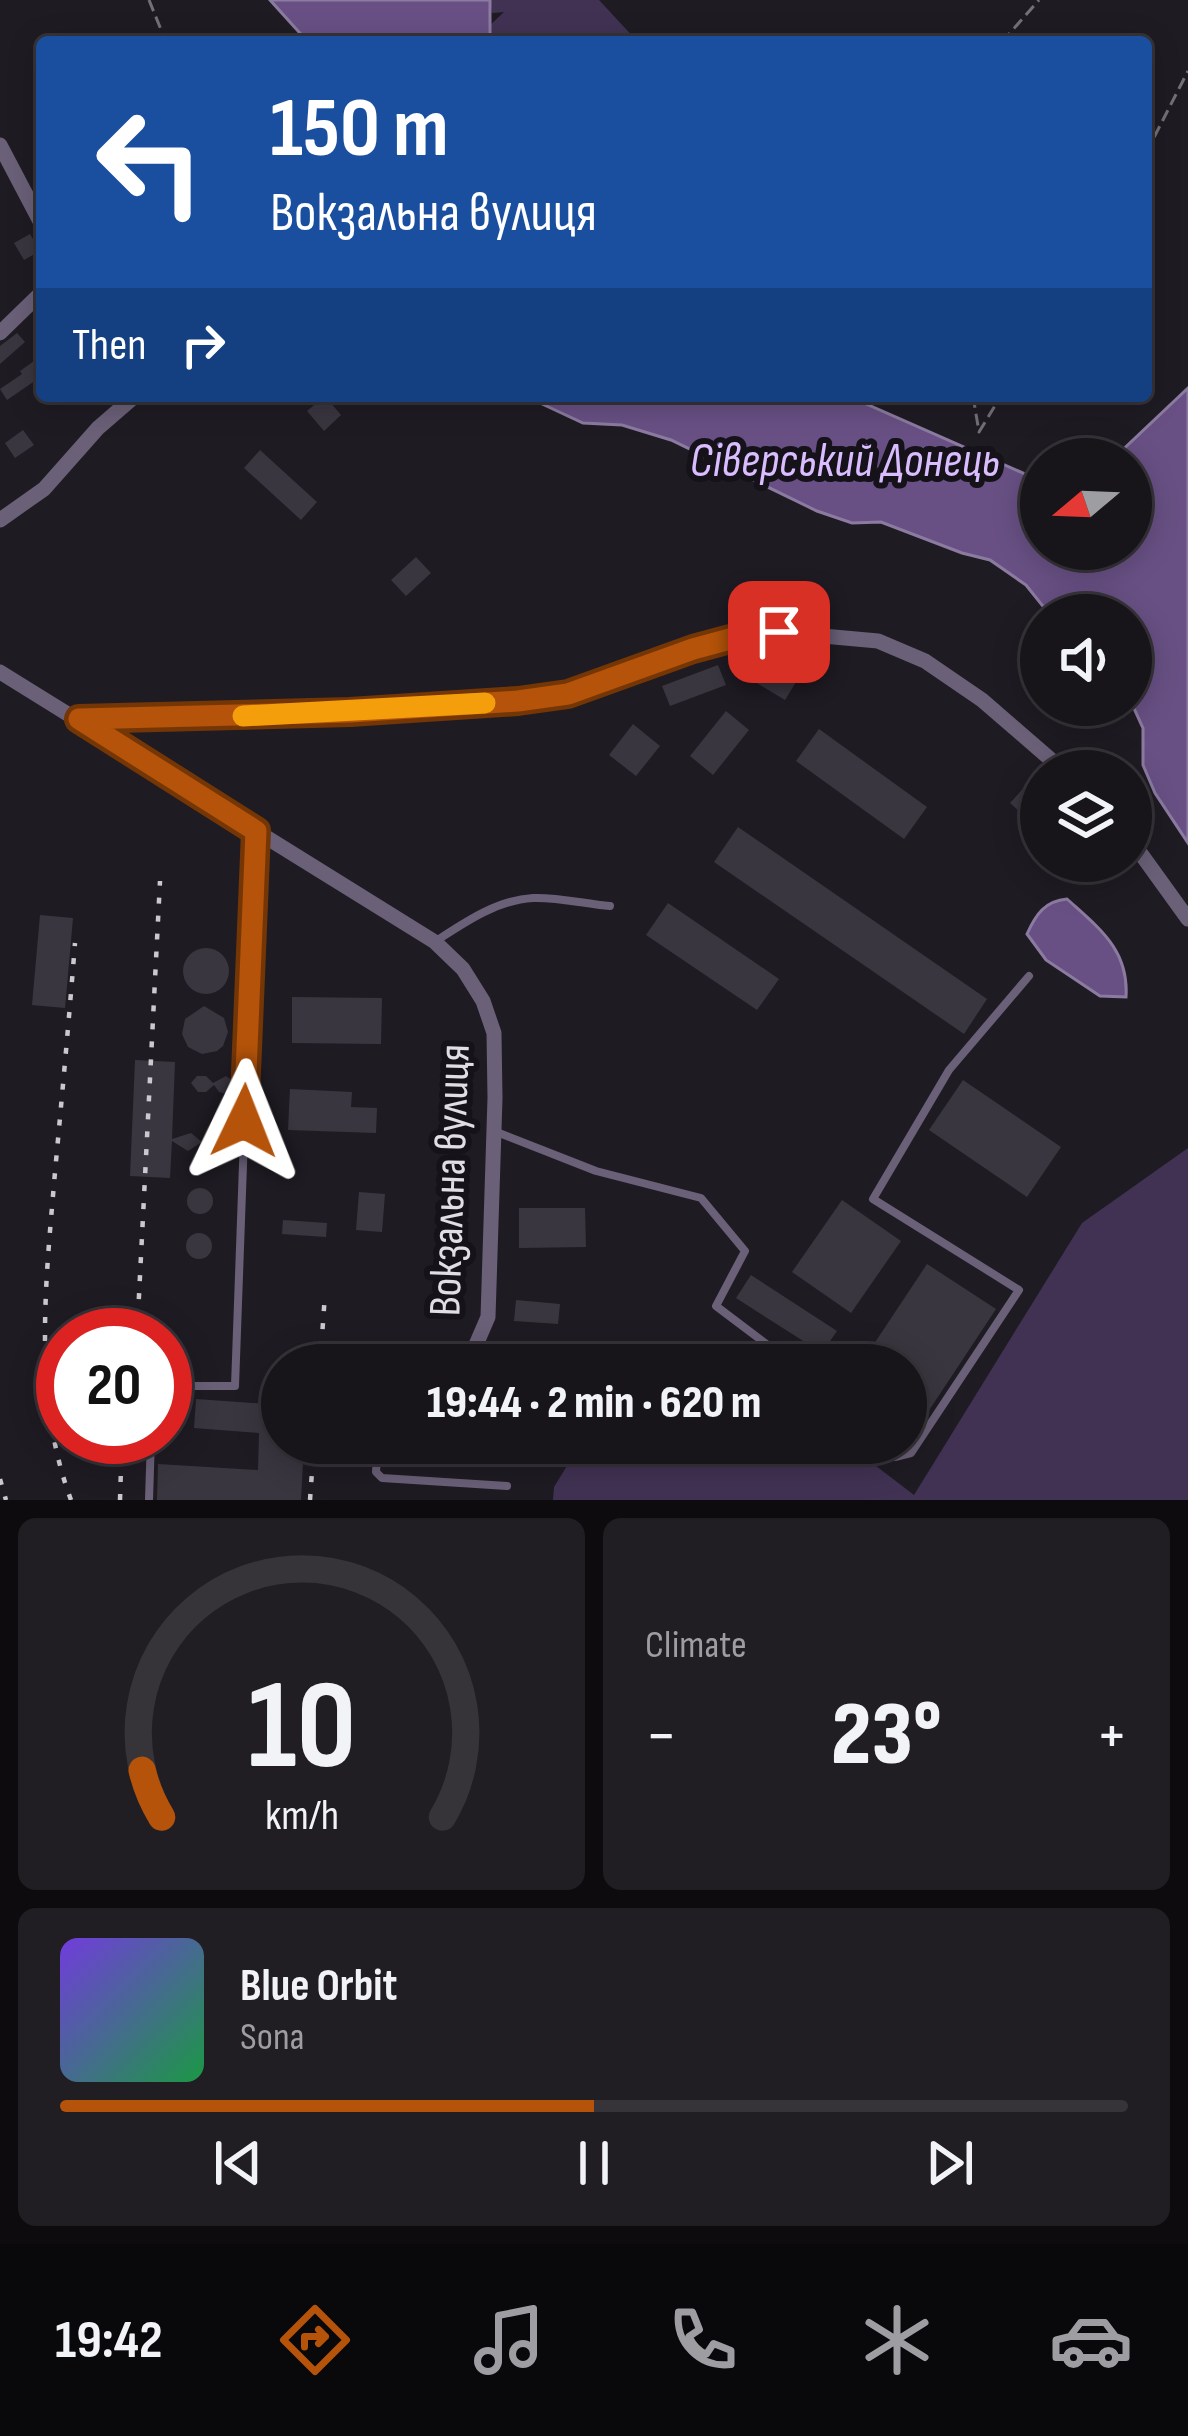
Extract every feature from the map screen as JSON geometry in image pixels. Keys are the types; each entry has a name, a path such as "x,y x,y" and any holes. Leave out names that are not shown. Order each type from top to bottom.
{"street":[{"path":"0,145 36,214"},
{"path":"0,333 36,298"},
{"path":"0,520 44,489 129,402"},
{"path":"79,719 350,712 518,701 568,694 693,649 779,632 878,641 925,661 982,700 1040,750"},
{"name":"Вокзальна вулиця","path":"0,672 434,942 463,969 483,1001 494,1033 488,1317 475,1344"},
{"path":"1152,869 1188,919"}],"lane":[{"path":"192,1385 235,1386 256,831"},
{"path":"434,942 476,916 512,902 535,898 610,906"},
{"path":"927,1429 1019,1290 873,1199 949,1070 1029,976"},
{"path":"494,1131 596,1171 701,1198 745,1251 716,1306 766,1344"},
{"path":"149,1500 150,1464"},
{"path":"377,1464 382,1478 507,1486"}],"path":[{"path":"149,0 164,36"},
{"path":"1007,36 1039,0"},
{"path":"1152,142 1188,71"},
{"path":"974,402 979,432 997,402"}],"shaded area":[{"path":"490,0 599,0 632,36 478,36 504,12 492,13"},
{"path":"1188,1148 1188,1500 553,1500 554,1487 568,1464 873,1464 914,1495 1082,1223"}],"water":[{"path":"270,0 490,0 490,36 303,36"},
{"name":"Сіверський Донець","path":"1188,388 1188,843 1152,786 1152,750 1143,750 1142,726 1152,726 1152,594 1033,594 990,560 881,522 852,523 817,511 671,440 622,425 583,423 538,402 862,402 1020,472 1020,570 1152,570 1152,438 1135,438"},
{"path":"1067,899 1117,953 1126,997 1100,996 1046,960 1027,934 1042,910"}],"building":[{"path":"30,234 36,253 24,260 14,243"},
{"path":"17,333 25,342 0,364 0,346"},
{"path":"34,361 36,380 7,400 0,389"},
{"path":"318,402 330,402 341,415 324,431 307,411"},
{"path":"23,430 34,445 15,458 5,443"},
{"path":"260,450 317,502 301,520 244,468"},
{"path":"416,557 431,573 406,596 391,580"},
{"path":"751,655 796,682 785,700 740,673"},
{"path":"718,665 726,685 670,706 662,686"},
{"path":"726,711 749,730 713,775 690,756"},
{"path":"633,724 660,746 636,776 609,755"},
{"path":"819,729 927,807 904,839 796,761"},
{"path":"1020,792 1020,812 1010,803"},
{"path":"738,827 987,999 964,1034 714,862"},
{"path":"668,903 779,979 757,1010 646,935"},
{"path":"40,915 73,918 65,1008 32,1005"},
{"path":"206,948 222,955 229,971 222,987 206,994 190,987 183,971 190,955"},
{"path":"292,997 382,998 381,1044 292,1043"},
{"path":"204,1006 224,1018 228,1032 223,1046 202,1054 188,1047 182,1034 185,1019"},
{"path":"135,1060 175,1062 172,1139 191,1133 202,1142 188,1151 172,1141 170,1178 130,1176"},
{"path":"197,1076 206,1076 213,1083 226,1076 233,1088 227,1094 214,1085 198,1092 191,1083"},
{"path":"963,1080 1061,1147 1027,1197 929,1130"},
{"path":"290,1089 352,1092 351,1107 377,1108 376,1133 288,1130"},
{"path":"217,1134 224,1146 215,1152 203,1142"},
{"path":"200,1188 213,1201 200,1214 187,1201"},
{"path":"359,1192 385,1194 382,1232 356,1230"},
{"path":"842,1200 901,1241 851,1313 792,1272"},
{"path":"519,1208 585,1208 586,1247 519,1248"},
{"path":"283,1220 327,1223 326,1237 282,1234"},
{"path":"199,1233 212,1246 199,1259 186,1246"},
{"path":"927,1264 996,1309 927,1413 927,1344 874,1344"},
{"path":"751,1275 837,1331 828,1344 808,1344 736,1298"},
{"path":"516,1300 560,1304 558,1324 514,1321"},
{"path":"196,1399 261,1404 261,1464 303,1464 301,1500 157,1500 158,1464 258,1470 259,1433 194,1428"}],"railway":[{"path":"138,1308 160,881"},
{"path":"71,1500 51,1420 45,1338 75,943"},
{"path":"321,1344 325,1294"},
{"path":"120,1500 121,1464"},
{"path":"310,1500 313,1464"},
{"path":"0,1479 6,1500"}],"slow traffic":[{"path":"243,716 485,703"}],"route":[{"path":"244,1121 256,831 79,719 350,712 518,701 568,694 693,649 779,632"}]}
